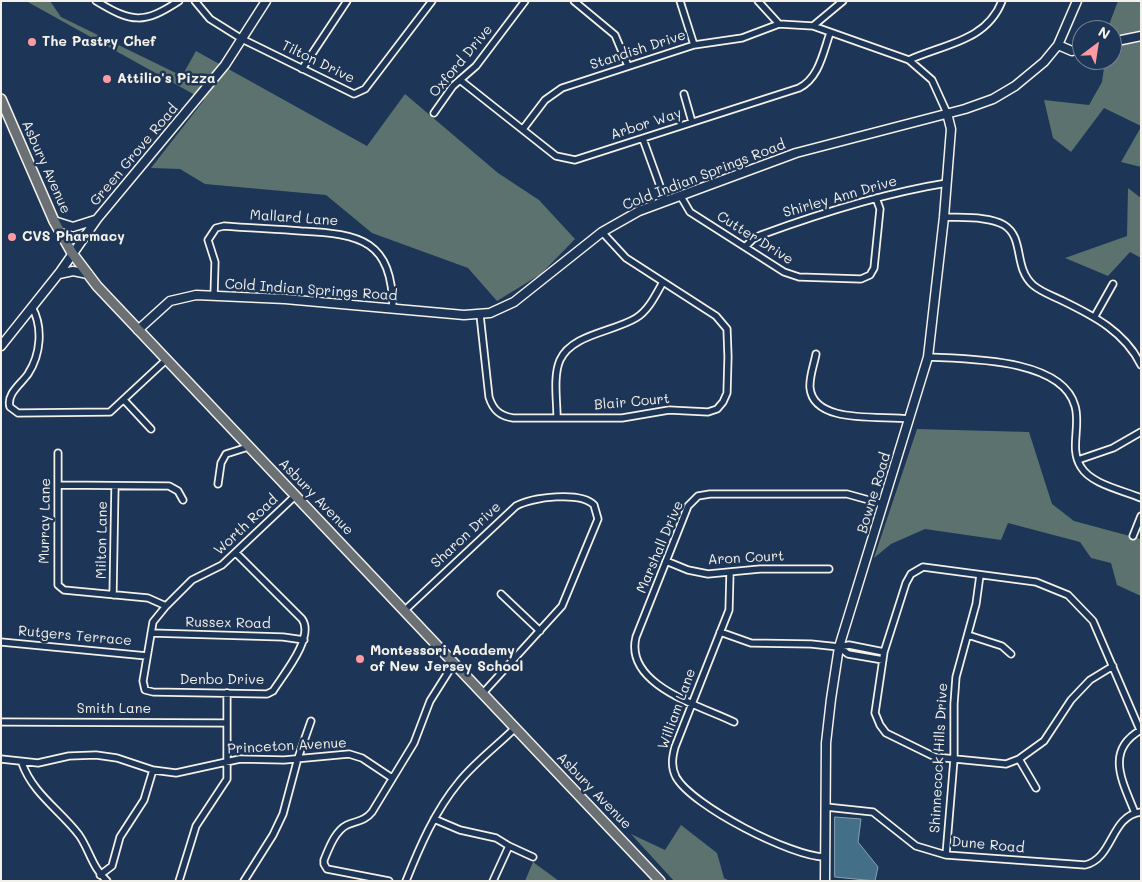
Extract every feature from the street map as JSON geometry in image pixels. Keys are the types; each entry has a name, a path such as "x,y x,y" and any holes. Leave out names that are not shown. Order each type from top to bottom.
{"main road":[{"name":"Asbury Avenue","path":"1,98 54,221 72,253 88,274 166,360 660,881"}],"street":[{"path":"96,1 127,17 141,19 164,12 179,1"},
{"name":"Tilton Drive","path":"195,1 210,19 242,39 352,93 362,92 432,1"},
{"name":"Green Grove Road","path":"1,346 59,274 97,219 210,84 266,1"},
{"path":"302,69 347,1"},
{"name":"Oxford Drive","path":"434,113 460,80 476,66 525,1"},
{"path":"574,1 616,35 628,66"},
{"path":"680,1 694,45"},
{"path":"758,1 778,24 813,26 909,60 932,80 947,113"},
{"path":"813,26 828,16 843,1"},
{"path":"909,60 971,37 992,20 1002,1"},
{"path":"1072,51 1058,45 1077,1"},
{"name":"Standish Drive","path":"523,129 541,104 556,91 694,45 742,38 778,24"},
{"name":"Arbor Way","path":"460,80 556,156 567,160 579,159 803,86 816,71 830,33"},
{"path":"1122,40 1141,36"},
{"name":"Cold Indian Springs Road","path":"138,330 155,313 174,299 196,295 285,299 480,315 493,312 514,302 602,232 631,214 796,153 979,105 1006,92 1036,70 1058,45"},
{"path":"684,94 692,122"},
{"name":"Bowne Road","path":"825,881 826,743 839,647 928,357 947,182 951,129 947,113"},
{"path":"643,138 665,200"},
{"name":"Shirley Ann Drive","path":"745,247 753,239 761,235 812,217 876,198 947,182"},
{"name":"Cutter Drive","path":"680,195 690,212 784,272 795,276 866,278 874,268 880,208 876,198"},
{"path":"944,217 992,221 1005,226 1015,238 1020,265 1029,281 1040,290 1095,316 1119,335 1140,361"},
{"path":"54,221 73,227 97,219"},
{"name":"Mallard Lane","path":"214,296 216,262 208,240 216,228 224,226 328,232 361,240 381,257 387,266 392,285 393,309"},
{"name":"Blair Court","path":"480,315 489,397 494,409 507,417 622,418 669,410 708,412 717,409 727,393 728,343 725,324 716,316 626,258 602,232"},
{"path":"59,274 73,270 88,274"},
{"path":"557,417 557,370 567,349 576,343 636,317 648,307 664,282"},
{"path":"1095,316 1113,284"},
{"path":"32,307 39,320 37,350 28,375 10,397 9,403 12,410 20,414 102,414 113,411 166,360"},
{"path":"816,354 810,389 816,403 822,409 836,414 910,420"},
{"path":"928,357 1010,363 1058,383 1071,396 1076,407 1076,452 1081,467 1092,478 1141,498"},
{"path":"124,400 151,429"},
{"path":"1078,460 1113,448 1141,432"},
{"path":"218,484 221,463 226,454 248,447"},
{"name":"Murray Lane","path":"58,453 56,575 60,588 113,595"},
{"path":"58,485 169,486 178,491 183,500"},
{"name":"Milton Lane","path":"113,595 115,486"},
{"name":"Marshall Drive","path":"734,722 692,704 647,676 639,667 635,657 636,637 688,506 695,498 704,494 848,494 882,504"},
{"name":"Worth Road","path":"145,690 143,682 153,622 186,584 219,568 295,496"},
{"name":"Sharon Drive","path":"404,610 516,506 530,500 543,498 585,499 594,505 598,519 565,600 483,693"},
{"path":"1133,536 1141,516"},
{"path":"236,553 302,619 306,626 304,640"},
{"name":"Aron Court","path":"666,561 700,573 760,569 829,569"},
{"path":"1113,666 1090,680 1071,700 1044,741 1019,759 1006,764 935,757 886,733 880,725 876,713 884,652 911,574 923,567 1036,582 1068,595 1093,621 1113,666 1140,730"},
{"name":"William Lane","path":"730,572 731,604 673,753 673,770 679,782 728,821 810,857 825,857"},
{"name":"Shinnecock Hills Drive","path":"946,855 954,759 956,677 968,636 980,575"},
{"path":"501,594 540,630"},
{"path":"113,595 152,599 166,606"},
{"path":"720,632 751,643 811,644 839,647 849,645 884,652"},
{"name":"Russex Road","path":"151,633 283,637 304,640"},
{"path":"968,636 1002,646 1011,654"},
{"name":"Denbo Drive","path":"145,690 152,692 267,694 273,691 304,640"},
{"name":"Rutgers Terrace","path":"1,642 147,656"},
{"path":"839,647 848,654 883,660"},
{"path":"389,881 333,871 325,867 326,856 339,832 348,825 369,816 414,743 430,701 454,664"},
{"path":"179,881 196,826 227,779 227,693"},
{"path":"244,881 278,825 311,721"},
{"name":"Smith Lane","path":"1,722 226,723"},
{"path":"406,881 434,819 460,781 515,728"},
{"name":"Dune Road","path":"826,807 873,812 916,846 946,855 1085,865 1095,863 1102,856 1120,824 1138,812 1118,767 1120,751 1128,738 1140,730"},
{"name":"Princeton Avenue","path":"1,759 22,763 96,755 117,758 153,770 176,773 240,759 272,760 344,754 356,756 392,778"},
{"path":"1019,759 1036,788"},
{"path":"22,763 27,775 44,799 80,836 100,875 107,881"},
{"path":"100,875 112,866 120,837 144,800 153,770"},
{"path":"434,819 460,830 496,838 533,857"},
{"path":"493,881 509,846"}],"green space":[{"path":"26,1 50,1 61,17 182,76 196,51 367,146 405,94 498,173 539,200 575,239 541,274 497,301 468,268 372,233 326,195 205,184 180,169 151,168 204,100"},
{"path":"1118,1 1141,1 1141,126 1104,108 1071,152 1053,138 1044,100 1089,105 1102,82 1104,70 1122,70 1122,20 1111,20"},
{"path":"1141,127 1141,167 1121,162"},
{"path":"1128,188 1141,198 1141,258 1130,252 1108,276 1065,258 1127,236"},
{"path":"917,429 1029,432 1052,504 1074,521 1141,539 1141,596 1117,585 1111,563 1091,558 1080,542 1008,523 1001,540 925,529 891,544 874,558"},
{"path":"681,825 717,853 724,878 730,881 674,881 631,834 665,850"},
{"path":"533,862 559,881 525,881"}],"water":[{"path":"835,817 861,819 858,842 878,867 875,881 835,877"}],"place":[{"name":"The Pastry Chef","path":"32,42"},
{"name":"Attilio's Pizza","path":"107,79"},
{"name":"CVS Pharmacy","path":"12,237"},
{"name":"Montessori Academy of New Jersey School","path":"360,659"}]}
